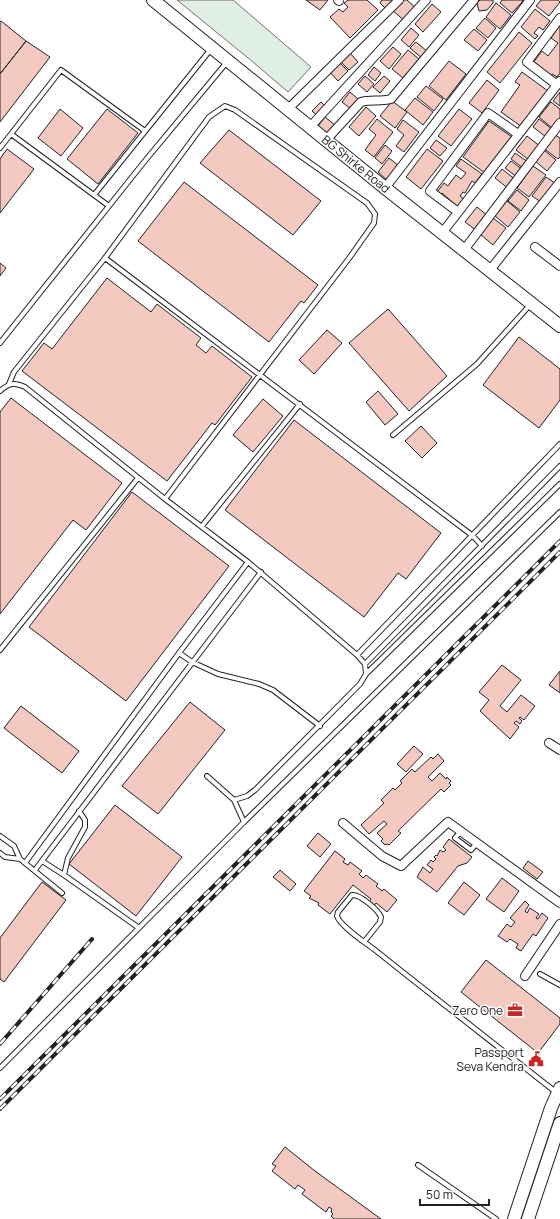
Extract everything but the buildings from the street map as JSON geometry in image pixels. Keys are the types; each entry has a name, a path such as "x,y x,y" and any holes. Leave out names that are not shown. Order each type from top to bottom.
{"street":[{"path":"288,109 399,0"},
{"path":"310,127 426,0"},
{"path":"326,140 361,102 367,100 384,101 391,99 474,0"},
{"path":"385,188 530,0"},
{"name":"BG Shirke Road","path":"156,1 385,188 560,326"},
{"path":"442,233 559,83 527,62 560,18"},
{"path":"458,212 430,191 488,113 518,134"},
{"path":"464,250 560,123"},
{"path":"490,270 560,182"},
{"path":"535,247 560,266"},
{"path":"549,743 560,750"},
{"path":"343,823 382,856 401,866 448,822 560,903"},
{"path":"525,976 560,924"},
{"path":"514,1219 555,1110 559,1090"},
{"path":"531,1218 560,1123"}],"lane":[{"path":"94,195 213,47"},
{"path":"0,343 228,60"},
{"path":"0,148 61,70 145,131"},
{"path":"9,384 14,372 105,258 209,117 225,106 235,110 367,203 375,214 374,222 350,257 165,499"},
{"path":"11,134 109,206"},
{"path":"105,258 473,536 482,546"},
{"path":"393,435 477,364 532,304"},
{"path":"0,390 9,384 17,383 25,387 138,478 261,572 357,655 365,664 366,674"},
{"path":"202,526 300,404"},
{"path":"357,655 560,444"},
{"path":"365,664 560,466"},
{"path":"0,650 138,478"},
{"path":"234,800 247,796 255,790 320,726 360,684 366,674 560,484"},
{"path":"0,1068 244,822 560,512"},
{"path":"25,863 179,653 248,562"},
{"path":"35,870 261,572"},
{"path":"179,653 192,662 218,674 259,684 273,690 320,726"},
{"path":"207,776 234,800 244,822"},
{"path":"64,875 68,858 85,827 84,820 79,811"},
{"path":"0,836 14,846 20,859 62,892"},
{"path":"0,854 5,857 20,859"},
{"path":"42,861 138,928"},
{"path":"364,942 380,922 381,917 378,912 358,896 352,895 337,916 340,922 364,942 559,1090"},
{"path":"540,974 560,985"},
{"path":"418,1164 496,1219"}],"green space":[{"path":"177,0 233,0 311,67 288,92"}],"railway":[{"path":"0,1099 560,541"},
{"path":"0,1109 560,552"},
{"path":"0,1044 92,939"}],"place":[{"name":"Zero One","path":"515,1010"},
{"name":"Passport Seva Kendra","path":"536,1059"}]}
